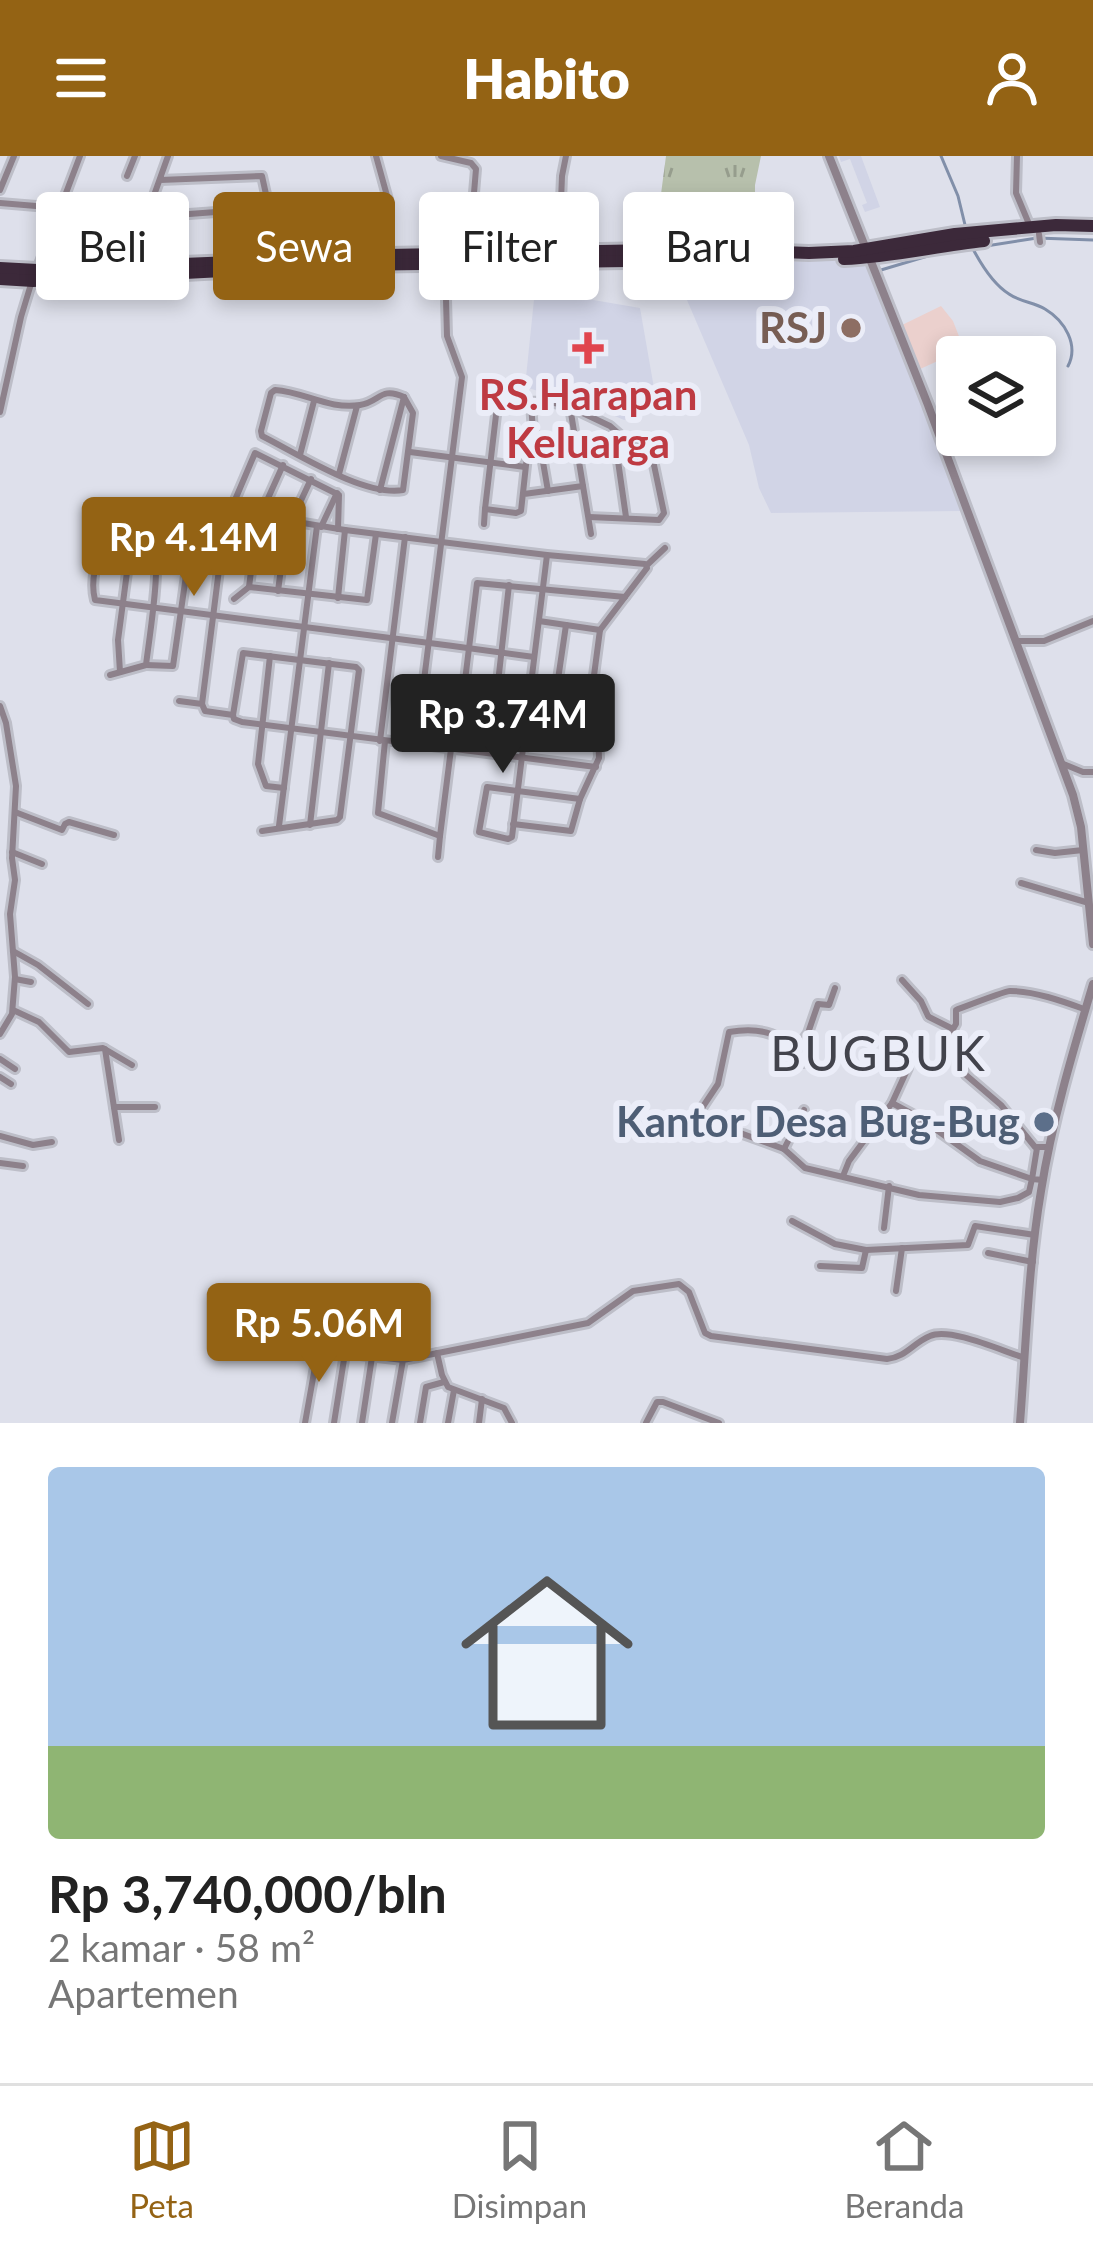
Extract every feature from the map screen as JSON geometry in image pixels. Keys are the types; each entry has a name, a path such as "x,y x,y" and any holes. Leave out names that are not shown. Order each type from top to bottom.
{"highway":[{"path":"599,256 868,254 951,239 1093,230"},
{"path":"395,255 417,257"},
{"path":"395,258 417,257"},
{"path":"0,279 213,266"},
{"path":"0,268 35,276"}],"street":[{"path":"0,190 14,156"},
{"path":"66,192 80,156"},
{"path":"127,176 135,156"},
{"path":"169,156 149,217 213,212"},
{"path":"376,156 386,192"},
{"path":"441,156 476,169 474,192"},
{"path":"559,192 566,156"},
{"path":"829,156 1061,763 1078,816 1093,944"},
{"path":"1017,156 1016,193 1037,235"},
{"path":"160,180 260,175 267,192"},
{"path":"0,202 36,206"},
{"path":"0,412 35,276"},
{"path":"416,744 462,374 447,336 446,300"},
{"path":"275,390 357,406 392,392 409,401 413,413 403,490 364,486 261,434 275,390"},
{"path":"380,490 404,397"},
{"path":"300,454 314,401"},
{"path":"485,509 519,513 533,432 531,403"},
{"path":"484,524 499,407 531,403 570,406 614,430 654,465 662,519 589,518"},
{"path":"339,474 357,406"},
{"path":"570,406 591,534"},
{"path":"614,430 626,517"},
{"path":"533,432 538,436 548,491"},
{"path":"408,451 525,467"},
{"path":"233,715 206,711 202,704 225,522 255,453 339,496 338,598"},
{"path":"234,599 249,587 259,517 284,465"},
{"path":"278,591 289,522 311,479"},
{"path":"524,494 584,486"},
{"path":"279,828 319,526 337,493"},
{"path":"232,511 342,530 647,565"},
{"path":"110,675 146,665 173,666 192,530 204,519 225,522"},
{"path":"188,557 154,556 109,531 94,569 95,600 534,657"},
{"path":"249,587 367,600 376,534"},
{"path":"406,537 378,814 440,836"},
{"path":"120,672 117,646 131,542"},
{"path":"513,824 572,831 600,748 591,698 600,630 665,548"},
{"path":"547,555 531,690 526,723 518,792 513,824 512,837 479,832 485,788 518,792 580,799"},
{"path":"146,665 154,556"},
{"path":"598,733 460,712 477,583 625,597"},
{"path":"494,718 509,585"},
{"path":"1016,641 1044,640 1093,621"},
{"path":"539,622 600,630"},
{"path":"556,693 566,626"},
{"path":"262,831 340,817 351,736 359,670 245,652 233,715 237,721 351,736 382,741 596,767"},
{"path":"270,656 258,768 266,786 284,788"},
{"path":"310,825 329,663"},
{"path":"531,690 591,698"},
{"path":"179,701 202,704"},
{"path":"0,706 15,776 11,904 15,979 13,1010 0,1034"},
{"path":"438,857 452,748"},
{"path":"1061,763 1093,772"},
{"path":"14,812 54,830 62,830 69,822 114,835"},
{"path":"1036,850 1082,850"},
{"path":"12,852 42,865"},
{"path":"1021,883 1089,903"},
{"path":"0,903 11,904"},
{"path":"0,927 11,928"},
{"path":"13,951 88,1004"},
{"path":"15,979 31,982"},
{"path":"902,980 921,1001 925,1014 953,1029"},
{"path":"808,1062 802,1064 787,1042 771,1034 730,1031 720,1078 695,1120 784,1149 806,1168 919,1195 1000,1202 1026,1195 1050,1147 1093,984"},
{"path":"794,1053 808,1033 817,1006 829,1005 835,988"},
{"path":"1020,1423 1037,1148 1001,1105 964,1072 953,1029 957,1009 1007,990 1086,1010"},
{"path":"13,1010 39,1022 68,1051 105,1049 132,1064"},
{"path":"105,1049 119,1140"},
{"path":"0,1059 15,1069"},
{"path":"843,1176 892,1103 908,1068"},
{"path":"0,1077 11,1084"},
{"path":"892,1103 980,1161 1037,1179"},
{"path":"114,1107 155,1107"},
{"path":"784,1149 804,1109"},
{"path":"0,1136 33,1145 52,1142"},
{"path":"1037,1148 1050,1147"},
{"path":"0,1163 23,1166"},
{"path":"884,1228 889,1186"},
{"path":"792,1221 835,1244 866,1250 969,1245 975,1226 1035,1235"},
{"path":"835,1244 838,1266"},
{"path":"896,1291 902,1248"},
{"path":"820,1266 863,1268 866,1250"},
{"path":"988,1253 1033,1262"},
{"path":"304,1423 316,1353 321,1350 403,1360 588,1323 633,1291 679,1284 689,1292 705,1334 711,1336 887,1359 902,1356 926,1337 941,1332 1024,1358"},
{"path":"334,1423 345,1353"},
{"path":"437,1353 444,1382 504,1408 509,1420"},
{"path":"362,1423 372,1357"},
{"path":"392,1423 403,1360"},
{"path":"420,1423 426,1387 444,1382"},
{"path":"448,1423 454,1390"},
{"path":"479,1423 482,1399"},
{"path":"646,1423 657,1402 663,1402 718,1423"}],"shaded area":[{"path":"839,156 861,156 880,207 865,212 862,205 867,203 850,159 841,162"},
{"path":"853,260 871,270 936,444 936,456 940,456 961,511 771,513 759,488 749,445 687,300 794,300 794,262"},
{"name":"RS.Harapan Keluarga","path":"534,300 593,300 640,308 658,411 624,420 525,387"},
{"path":"941,306 959,336 936,336 936,362 918,370 900,326"}],"green space":[{"path":"666,156 761,156 755,192 661,192"}],"waterway":[{"path":"941,156 966,229"},
{"path":"986,246 1037,238 1093,240"},
{"path":"973,249 1003,290 1059,320 1071,342 1068,366"},
{"path":"881,270 931,255"}],"place":[{"name":"RSJ","path":"851,328"},
{"name":"RS.Harapan Keluarga","path":"588,348"},
{"name":"Kantor Desa Bug-Bug","path":"1044,1122"}],"district":[{"name":"BUGBUK","path":"879,1054"}]}
